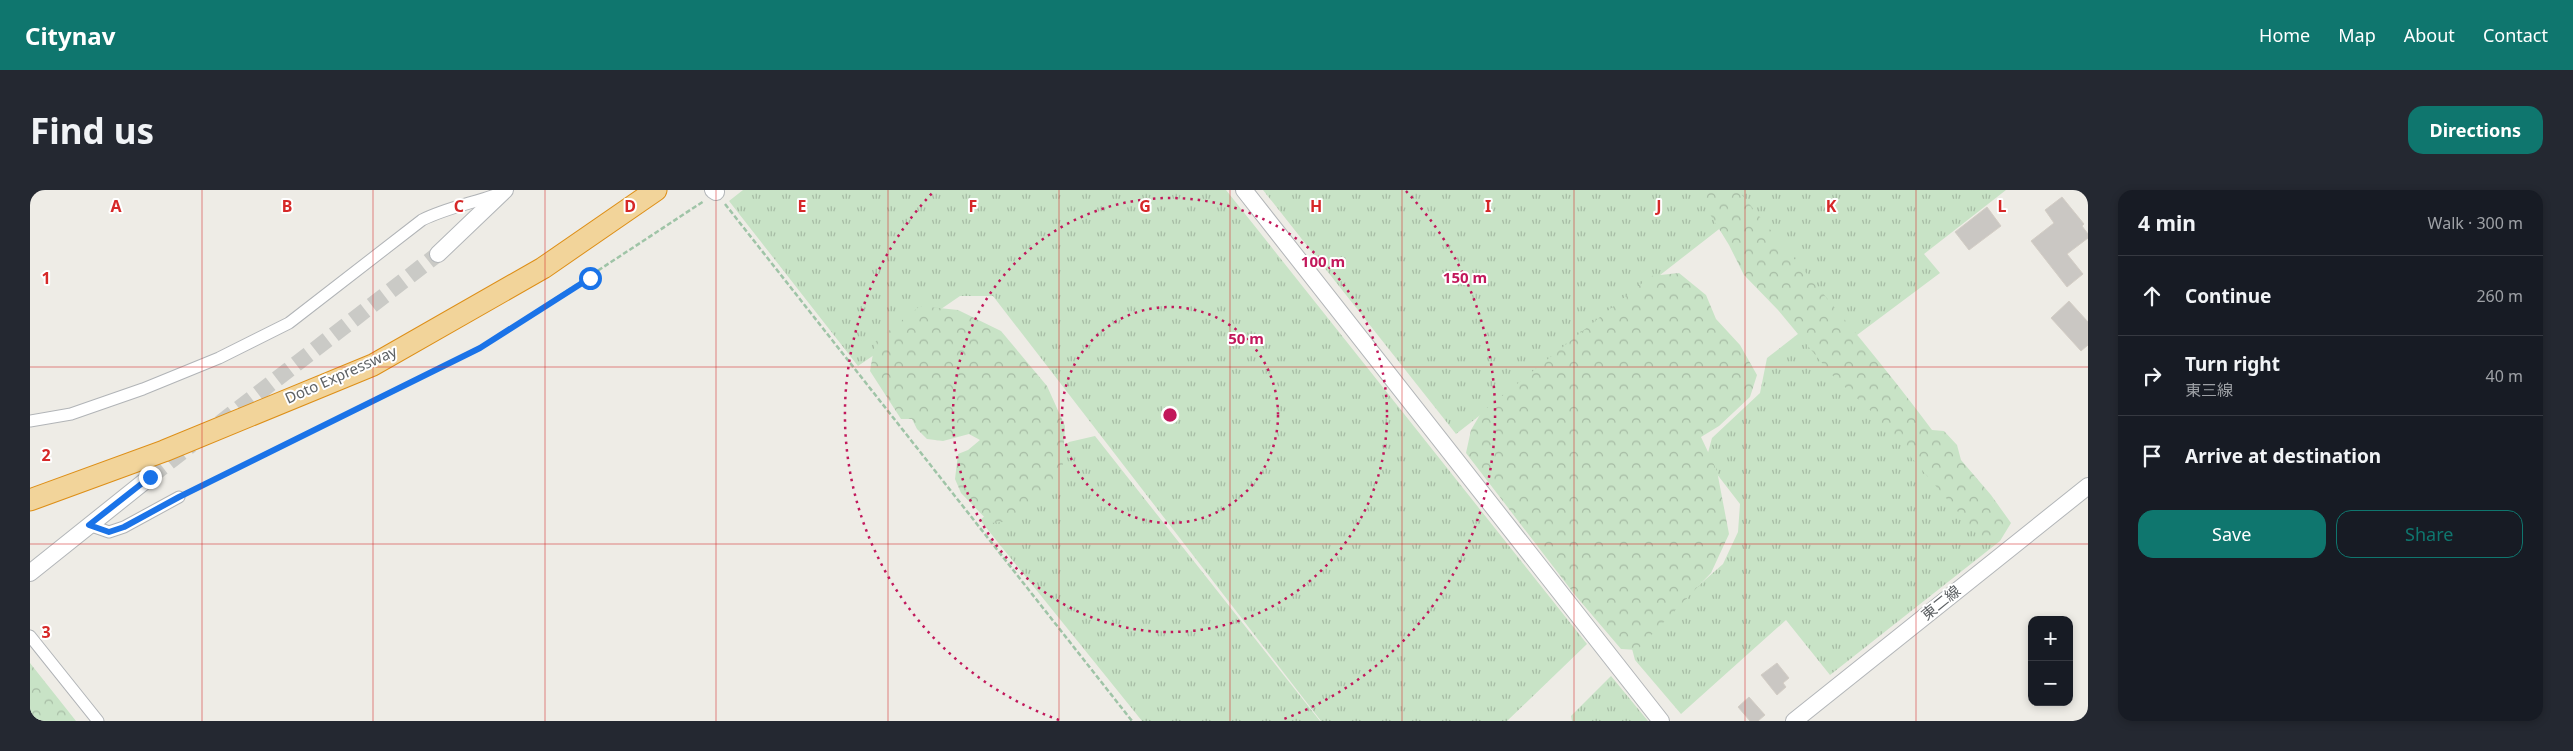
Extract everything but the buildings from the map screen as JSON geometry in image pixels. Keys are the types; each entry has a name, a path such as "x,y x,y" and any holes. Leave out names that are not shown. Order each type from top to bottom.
{"highway":[{"name":"Doto Expressway","path":"30,500 164,451 373,365 543,268 656,190"}],"street":[{"path":"1244,190 1661,721"},
{"path":"438,254 502,192"},
{"path":"30,421 71,414 219,358 289,323 422,220 440,211 463,206 502,192"},
{"path":"30,573 150,477"},
{"name":"東二線","path":"1794,721 2088,486"},
{"path":"89,525 109,532 124,527 179,497"},
{"path":"30,636 98,721"}],"path":[{"path":"179,497 480,348 715,191 1132,721"}],"green space":[{"path":"743,190 1226,190 1587,644 1507,721 1321,721 993,296 960,296 858,366 729,201"},
{"path":"1263,190 1708,190 1732,219 1456,434"},
{"path":"1695,190 1738,190 1861,339 1932,430 1944,431 1957,445 1961,460 1991,495 2011,523 2000,541 1983,541 1873,413 1832,375 1778,310 1744,275 1729,245"},
{"path":"1731,190 2006,190 1924,254 1940,273 1853,338"},
{"path":"1679,273 1706,295 1716,319 1740,345 1757,375 1750,397 1719,426 1701,437 1717,471 1729,534 1711,573 1637,650 1621,649 1575,595 1466,453 1471,430 1481,413 1651,276"},
{"path":"920,306 958,310 1001,331 1047,386 1065,426 1062,479 1003,522 990,523 961,493 955,479 958,454 968,450 980,440 969,434 943,441 927,439 917,429 912,419 901,419 870,371 875,342"},
{"path":"1812,323 2000,541 1830,675 1786,620 1681,714 1635,660 1631,645 1723,564 1738,532 1740,504 1706,460 1712,438 1760,393 1767,358"},
{"path":"1095,436 1320,721 1142,721 980,520 1034,474 1051,455 1069,442"},
{"path":"30,663 76,721 30,721"},
{"path":"1611,676 1648,721 1572,721 1571,716"}],"tunnel":[{"path":"220,423 438,254"},
{"path":"150,477 191,445"}],"route":[{"path":"150,477 89,525 109,532 124,527 179,497 258,460 480,348 590,278"}]}
